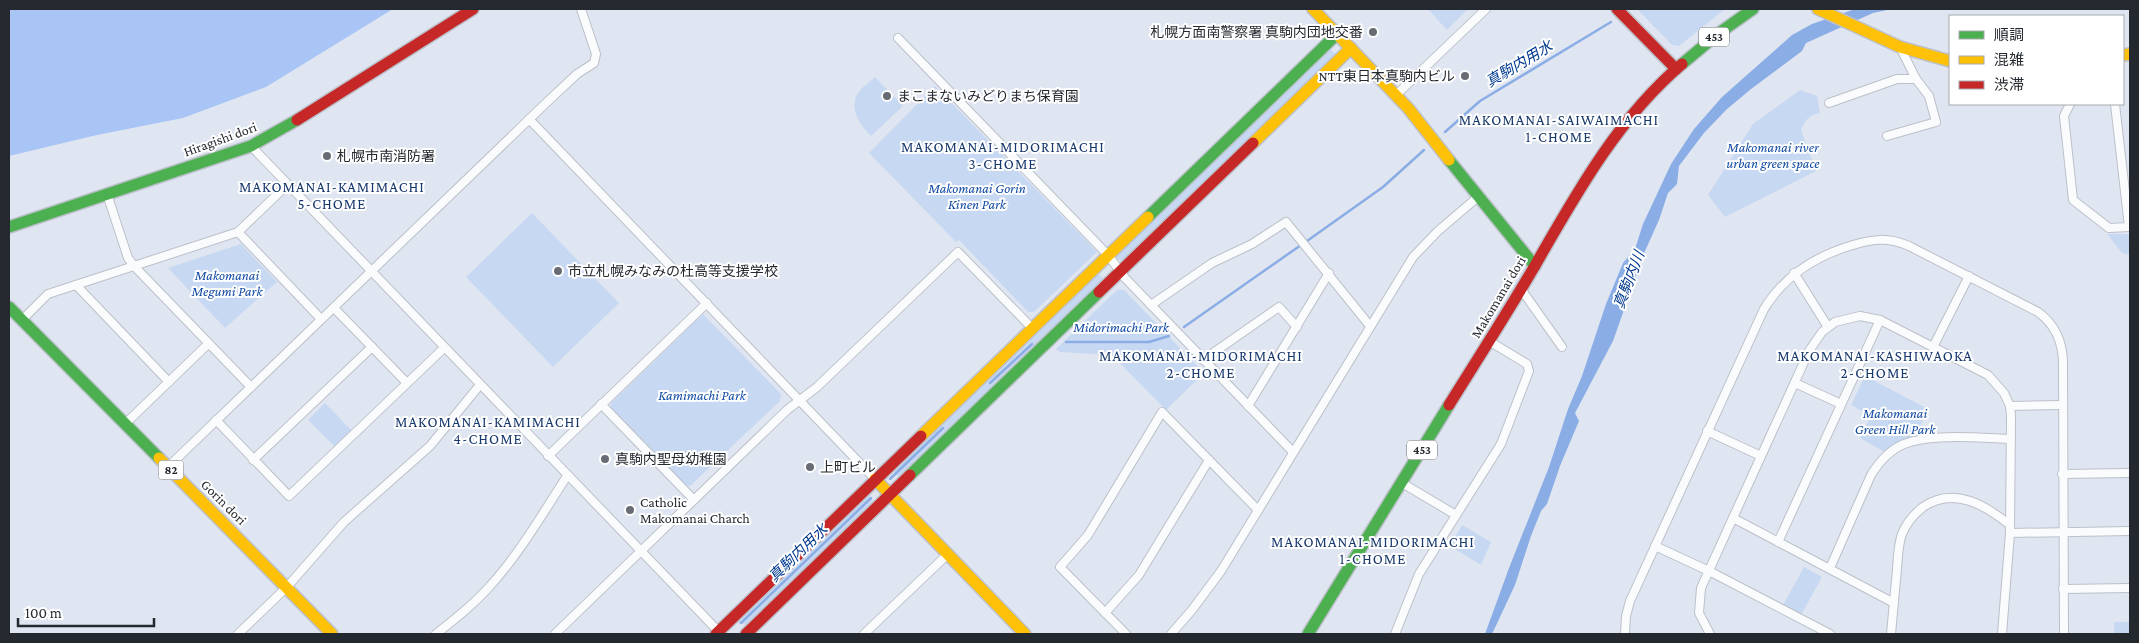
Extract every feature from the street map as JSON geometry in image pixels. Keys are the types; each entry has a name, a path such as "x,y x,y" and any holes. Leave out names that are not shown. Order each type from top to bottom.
{"main road":[{"name":"Hiragishi dori","path":"9,227 250,146 304,116 473,9"},
{"path":"1313,9 1396,95 1535,266"},
{"path":"1617,9 1676,68"},
{"name":"Makomanai dori","path":"1308,634 1490,341 1575,197 1609,145 1637,109 1676,68 1719,33 1753,9"},
{"path":"1818,9 1900,47 1949,61"},
{"path":"718,634 875,479 1338,34"},
{"path":"746,634 1351,48"},
{"name":"Gorin dori","path":"9,307 332,634"},
{"path":"875,479 1025,634"}],"street":[{"path":"168,467 529,119 577,74 594,63 596,59 581,9"},
{"path":"1396,95 1486,9"},
{"path":"898,38 1108,255 1120,273 1293,452"},
{"path":"1887,136 1936,122 1929,96 1916,79 1900,47"},
{"path":"1829,103 1897,79 1916,79"},
{"path":"2070,105 2064,116 2073,200 2109,228 2128,227 2115,105"},
{"path":"529,119 875,479"},
{"path":"250,146 718,634"},
{"path":"22,320 48,294 238,232 287,185"},
{"path":"107,194 128,258 251,387"},
{"path":"1172,634 1216,578 1404,271 1423,245 1480,196"},
{"path":"1152,305 1212,263 1252,244 1286,222 1370,326"},
{"path":"238,232 322,320"},
{"path":"1625,634 1626,616 1630,601 1764,309 1780,287 1794,273 1828,253 1870,240 1883,239 1904,244 2038,312 2051,324 2062,348 2064,634"},
{"path":"555,634 787,410 817,387 958,252 1032,328"},
{"path":"1248,406 1328,273"},
{"path":"1794,273 1828,327"},
{"path":"1933,347 1969,276"},
{"path":"76,285 169,382"},
{"path":"1521,289 1562,347"},
{"path":"548,456 707,303"},
{"path":"1204,360 1279,307 1297,327"},
{"path":"334,308 407,383"},
{"path":"1710,634 1701,620 1699,604 1701,588 1794,383 1812,345 1828,327 1850,317 1860,316 1880,320 1988,375 2000,387 2010,406 2010,529 2002,634"},
{"path":"1778,542 1880,320"},
{"path":"1395,634 1419,574 1462,508 1500,444 1529,371 1527,364 1490,341"},
{"path":"125,424 208,344"},
{"path":"253,460 372,346"},
{"path":"216,420 288,496 444,348"},
{"path":"1794,383 1842,404"},
{"path":"239,634 287,587 344,522 430,446 479,386"},
{"path":"601,404 694,500"},
{"path":"2010,406 2063,405"},
{"path":"1126,634 1060,567 1088,535 1162,412 1258,510"},
{"path":"1707,432 1761,456"},
{"path":"1830,568 1870,475 1876,466 1893,451 1915,441 2011,439"},
{"path":"1104,613 1139,574 1209,460"},
{"path":"2062,474 2130,473"},
{"path":"436,634 471,605 500,574 567,476"},
{"path":"1402,483 1456,515"},
{"path":"1891,634 1902,534 1912,517 1926,506 1943,498 1962,498 1985,506 2010,529 2062,532 2130,531"},
{"path":"1733,518 1894,603"},
{"path":"1655,546 1709,571 1830,634"},
{"path":"864,634 948,554"},
{"path":"2063,589 2130,588"}],"green space":[{"path":"1468,9 1447,30 1429,10"},
{"path":"1637,9 1725,9 1679,46 1672,45"},
{"path":"1328,50 1331,50 1336,55 1124,261 1117,259 1117,254"},
{"path":"875,77 903,106 871,136 857,117 854,105 858,93"},
{"name":"Makomanai Gorin Kinen Park","path":"935,86 1097,252 1034,312 1028,312 959,240 956,242 869,153"},
{"name":"Makomanai river urban green space","path":"1800,90 1817,96 1820,113 1808,118 1801,130 1816,171 1725,217 1708,195 1753,124"},
{"path":"532,213 619,303 553,367 466,277"},
{"path":"2107,234 2130,234 2130,255 2122,253"},
{"name":"Makomanai Megumi Park","path":"241,244 277,282 225,328 168,268"},
{"path":"1097,272 1105,281 900,478 892,469"},
{"name":"Midorimachi Park","path":"1117,290 1124,290 1204,373 1166,410 1112,355 1060,352 1056,349"},
{"name":"Kamimachi Park","path":"703,314 781,394 780,401 690,486 685,486 611,409 611,403"},
{"name":"Makomanai Green Hill Park","path":"1865,376 1928,409 1913,441 1888,454 1860,438 1871,416 1851,405"},
{"path":"325,403 354,433 337,449 308,420"},
{"path":"868,494 873,500 867,510 748,625 738,623 737,620"},
{"path":"1462,525 1491,542 1481,565 1450,546"},
{"path":"1804,567 1822,577 1800,617 1782,607"},
{"path":"2114,622 2130,622 2130,634 2114,634"}],"shaded area":[{"path":"9,9 393,9 266,87 183,118 97,135 9,156"}],"water":[{"name":"真駒内川","path":"1855,9 1892,9 1873,13 1806,43 1802,51 1726,110 1704,133 1679,166 1677,184 1668,193 1613,341 1575,413 1579,421 1560,466 1547,504 1541,511 1531,536 1515,585 1492,634 1485,634 1549,467 1606,304 1623,263 1635,249 1643,224 1671,164 1694,129 1722,97 1792,35 1812,24"}],"waterway":[{"name":"真駒内用水","path":"1445,132 1480,101 1611,22"},
{"name":"真駒内用水","path":"1307,241 1383,187 1424,150"},
{"name":"真駒内用水","path":"1184,327 1301,245"},
{"name":"真駒内用水","path":"1066,342 1149,342 1169,336"},
{"name":"真駒内用水","path":"990,383 1032,344"},
{"name":"真駒内用水","path":"890,479 943,428"},
{"name":"真駒内用水","path":"741,623 871,498"}],"traffic: fast":[{"path":"1682,64 1719,33 1753,9"},
{"path":"1148,217 1337,34"},
{"path":"9,227 251,146 297,120"},
{"path":"1449,160 1535,266"},
{"path":"910,475 1099,292"},
{"path":"9,307 159,458"},
{"path":"1308,634 1449,405"}],"traffic: slow":[{"path":"1313,9 1408,108 1449,160"},
{"path":"1818,9 1900,47 1949,61"},
{"path":"1253,143 1351,48"},
{"path":"2124,55 2130,54"},
{"path":"921,436 1148,217"},
{"path":"159,458 332,634"},
{"path":"875,479 1025,634"}],"traffic: jam":[{"path":"297,120 473,9"},
{"path":"1617,9 1676,69"},
{"path":"1449,405 1599,160 1637,109 1682,64"},
{"path":"1099,292 1253,143"},
{"path":"716,634 921,436"},
{"path":"746,634 910,475"}],"place":[{"name":"札幌方面南警察署 真駒内団地交番","path":"1373,32"},
{"name":"NTT東日本真駒内ビル","path":"1465,76"},
{"name":"まこまないみどりまち保育園","path":"887,96"},
{"name":"札幌市南消防署","path":"327,156"},
{"name":"市立札幌みなみの杜高等支援学校","path":"558,271"},
{"name":"真駒内聖母幼稚園","path":"605,459"},
{"name":"上町ビル","path":"810,467"},
{"name":"Catholic Makomanai Charch","path":"630,510"}],"district":[{"name":"MAKOMANAI-SAIWAIMACHI 1-CHOME","path":"1559,128"},
{"name":"MAKOMANAI-MIDORIMACHI 3-CHOME","path":"1003,156"},
{"name":"MAKOMANAI-KAMIMACHI 5-CHOME","path":"332,196"},
{"name":"MAKOMANAI-MIDORIMACHI 2-CHOME","path":"1201,364"},
{"name":"MAKOMANAI-KASHIWAOKA 2-CHOME","path":"1875,364"},
{"name":"MAKOMANAI-KAMIMACHI 4-CHOME","path":"488,430"},
{"name":"MAKOMANAI-MIDORIMACHI 1-CHOME","path":"1373,550"}]}
